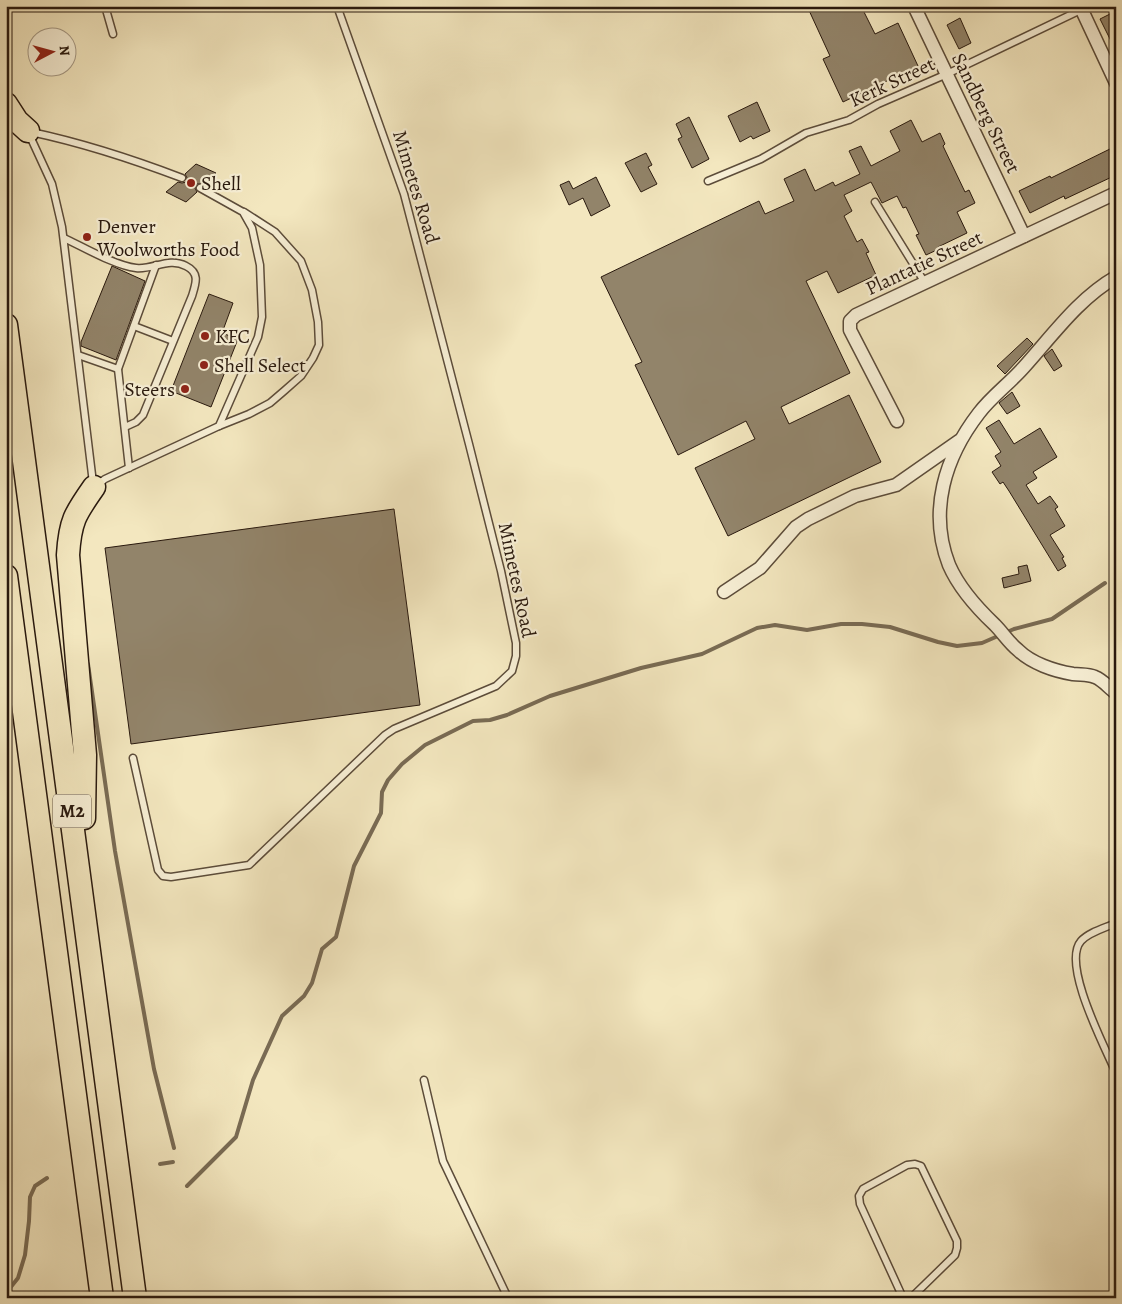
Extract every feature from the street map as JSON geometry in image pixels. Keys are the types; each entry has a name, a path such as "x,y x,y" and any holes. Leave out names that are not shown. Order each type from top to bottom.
{"highway":[{"path":"6,104 17,121 28,131"},
{"name":"M2","path":"6,324 135,1298"},
{"path":"83,898 84,755 68,555 69,534 73,519 94,487"},
{"name":"M2","path":"6,576 102,1298"}],"street":[{"name":"Sandberg Street","path":"914,6 1024,236"},
{"path":"1083,8 1116,83"},
{"name":"Plantatie Street","path":"897,421 850,330 850,321 856,315 1116,193"},
{"path":"1116,277 1070,316 1020,372 980,411 961,440 951,460 939,505 943,540 950,566 982,614 1018,650 1031,660 1067,672 1094,676 1116,693"},
{"path":"724,592 760,568 796,527 808,519 855,496 896,485 961,440"}],"lane":[{"path":"105,6 113,34"},
{"name":"Mimetes Road","path":"133,758 158,870 163,876 171,877 249,864 385,735 394,729 496,686 512,671 516,656 516,643 501,572 406,203 337,6"},
{"name":"Kerk Street","path":"708,181 761,160 806,133 849,120 878,104 947,74 1083,8"},
{"path":"28,131 94,147 139,161 182,178"},
{"path":"28,131 52,184 64,238 94,487"},
{"path":"94,487 104,479 270,403 302,376 319,345 318,322 312,290 301,261 275,232 200,188"},
{"path":"875,202 925,284"},
{"path":"219,426 258,337 262,317 260,265 252,228 243,212"},
{"path":"64,238 117,262 137,268 168,262 191,268 195,274 196,282 192,296 143,415 136,422 124,427"},
{"path":"129,468 118,369 156,264"},
{"path":"134,326 173,341"},
{"path":"78,355 118,369"},
{"path":"1116,923 1086,936 1080,942 1076,951 1075,964 1078,980 1088,1008 1116,1073"},
{"path":"424,1080 443,1161 508,1298"},
{"path":"904,1298 860,1204 860,1196 864,1189 872,1184 907,1165 915,1164 921,1166 957,1241 957,1248 955,1256 911,1298"}],"building":[{"path":"807,6 861,6 875,34 898,23 918,66 843,102 823,59 830,56"},
{"path":"1116,11 1116,51 1100,19"},
{"path":"960,18 971,43 959,49 947,25"},
{"path":"757,102 770,131 753,139 751,136 740,142 728,116"},
{"path":"689,117 709,159 692,168 678,139 682,137 676,124"},
{"path":"911,120 922,142 940,133 945,144 943,146 965,192 969,190 975,203 957,212 967,233 926,255 916,235 919,234 906,207 903,208 897,196 882,203 871,182 844,195 852,211 844,216 857,242 862,239 869,252 866,253 876,275 838,293 827,271 806,281 850,373 781,407 789,424 849,395 881,462 728,536 695,468 755,439 746,421 678,455 635,365 642,362 601,277 759,201 765,214 794,201 784,179 805,169 815,191 833,182 835,186 860,174 849,151 861,146 871,166 900,151 890,131"},
{"path":"1116,146 1116,175 1065,199 1064,196 1030,213 1019,191 1050,176 1051,178"},
{"path":"646,153 652,165 648,167 657,184 641,192 625,163"},
{"path":"196,164 216,173 204,184 197,184 195,188 197,192 186,202 166,192 178,182 186,182 185,174"},
{"path":"596,177 610,206 591,216 583,198 569,205 560,185 569,181 573,189"},
{"path":"112,266 145,281 116,360 81,346"},
{"name":"Shell Select","path":"209,294 233,303 222,333 238,339 211,407 171,391"},
{"path":"1027,338 1033,344 1005,374 997,366"},
{"path":"1052,349 1062,366 1054,371 1044,356"},
{"path":"1012,392 1020,406 1007,414 999,403"},
{"path":"999,420 1014,444 1040,428 1057,457 1033,472 1037,478 1026,485 1038,504 1050,496 1058,507 1055,509 1065,526 1050,535 1064,557 1062,558 1066,566 1058,571 1003,482 1000,484 992,472 1001,466 995,456 1001,452 986,428"},
{"path":"394,509 420,705 131,744 105,548"},
{"path":"1027,565 1031,581 1004,588 1002,578 1019,574 1018,567"}],"waterway":[{"path":"187,1186 236,1137 253,1080 282,1016 304,996 312,983 322,949 336,937 354,866 381,813 382,792 388,780 402,764 425,745 473,721 490,720 507,715 550,696 641,668 702,654 757,628 775,625 807,630 841,624 862,624 890,627 957,646 982,643 1014,629 1052,619 1105,583"},
{"path":"88,664 115,851 154,1069 174,1148"},
{"path":"160,1164 173,1162"},
{"path":"6,1293 18,1278 25,1255 30,1197 35,1186 47,1178"}],"place":[{"name":"Shell","path":"191,183"},
{"name":"Denver Woolworths Food","path":"87,237"},
{"name":"KFC","path":"205,336"},
{"name":"Shell Select","path":"204,365"},
{"name":"Steers","path":"185,389"}]}
